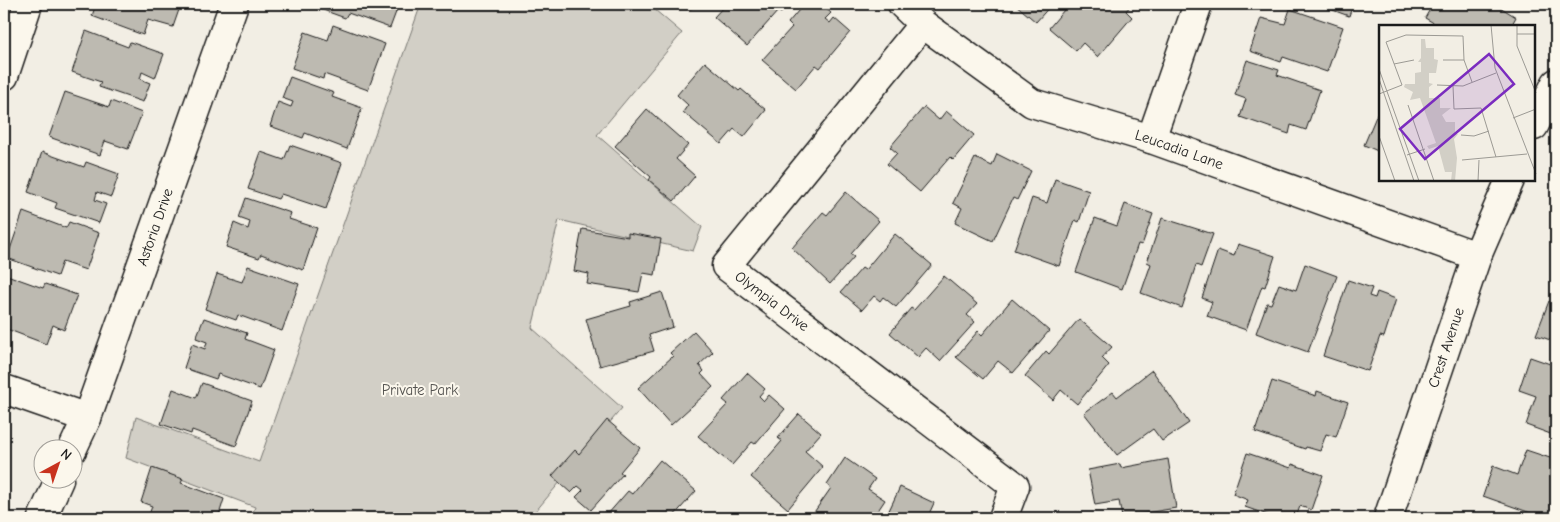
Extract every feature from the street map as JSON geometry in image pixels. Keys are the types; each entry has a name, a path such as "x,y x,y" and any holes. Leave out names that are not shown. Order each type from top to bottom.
{"street":[{"path":"4,76 28,4"},
{"name":"Astoria Drive","path":"77,440 87,418 234,4"},
{"name":"Leucadia Lane","path":"902,4 923,24 1032,102 1152,139 1477,256"},
{"path":"1152,139 1198,4"},
{"name":"Olympia Drive","path":"923,24 726,266 1015,486 1003,518"},
{"path":"1535,124 1556,83"},
{"name":"Crest Avenue","path":"1388,518 1477,256 1510,181"},
{"path":"4,389 87,418"},
{"path":"42,518 55,490"}],"green space":[{"name":"Private Park","path":"421,4 648,4 682,33 597,135 702,227 693,251 559,220 532,328 622,408 530,518 251,518 255,507 126,458 136,417 259,462"}],"building":[{"path":"96,4 181,4 173,27 148,20 143,35 92,16"},
{"path":"312,4 399,4 390,28 348,13 345,18 312,6"},
{"path":"684,4 696,4 691,9"},
{"path":"723,4 789,4 781,13 778,11 747,46 714,17 725,5"},
{"path":"804,4 821,4 831,13 825,19 830,23 834,18 850,32 820,68 816,65 796,89 762,60 792,27 788,23"},
{"path":"1015,4 1052,4 1036,22"},
{"path":"1069,4 1071,7 1074,4 1132,4 1126,11 1132,17 1098,57 1083,43 1076,51 1049,28"},
{"path":"1316,4 1353,4 1349,16"},
{"path":"1433,4 1495,4 1516,17 1512,25 1437,25 1425,18"},
{"path":"1290,9 1343,27 1327,72 1283,57 1281,62 1250,51 1261,18 1285,24"},
{"path":"333,25 385,44 368,90 324,74 323,79 292,68 305,32 328,40"},
{"path":"86,31 128,47 130,42 164,54 155,78 142,72 140,79 150,83 143,102 99,87 101,82 72,72"},
{"path":"1247,60 1279,70 1277,75 1320,90 1306,130 1291,125 1289,134 1240,117 1246,99 1235,95"},
{"path":"705,62 739,91 741,89 766,110 744,137 734,129 721,144 683,112 688,105 677,95"},
{"path":"290,77 334,93 332,97 362,108 347,149 305,133 303,138 270,126 278,102 291,107 293,102 282,98"},
{"path":"65,92 109,107 111,101 142,113 128,149 105,141 100,155 49,137"},
{"path":"924,107 939,120 946,111 974,135 953,160 950,157 920,192 887,164 897,153 890,147"},
{"path":"647,109 688,145 676,159 695,176 674,201 649,180 651,177 615,146"},
{"path":"1379,109 1379,152 1364,145"},
{"path":"290,145 342,163 326,209 281,194 278,199 248,189 261,152 284,160"},
{"path":"42,152 84,167 86,162 119,174 111,197 97,192 95,200 106,204 99,223 55,208 57,203 28,192"},
{"path":"997,154 1031,171 1017,200 1013,198 993,241 955,223 962,208 953,203 975,158 992,166"},
{"path":"1055,179 1089,191 1079,222 1075,220 1059,266 1014,250 1032,198 1047,203"},
{"path":"846,192 879,221 850,254 854,257 830,284 792,248 823,212 827,215"},
{"path":"246,198 291,213 289,219 317,228 303,270 261,254 259,258 226,247 234,223 248,229 250,222 239,218"},
{"path":"1125,204 1153,214 1142,245 1138,244 1122,289 1076,272 1095,218 1117,226"},
{"path":"23,212 66,228 69,222 99,233 86,270 62,262 57,276 7,258"},
{"path":"1162,218 1213,234 1201,267 1196,265 1182,308 1141,293 1151,264 1147,262"},
{"path":"582,229 628,237 628,233 661,239 655,275 643,273 639,292 587,284 589,274 574,271"},
{"path":"895,234 932,265 896,307 883,297 880,301 874,296 862,310 841,292 862,268 865,270"},
{"path":"1238,244 1275,256 1265,287 1262,286 1246,330 1207,316 1212,302 1202,298 1218,250 1234,256"},
{"path":"1305,264 1337,276 1308,352 1256,333 1267,303 1271,304 1279,284 1296,290"},
{"path":"248,266 299,284 282,331 238,315 236,320 205,309 217,274 242,282"},
{"path":"4,274 43,288 45,284 77,295 64,330 53,325 46,344 4,328"},
{"path":"944,276 977,304 967,315 975,322 940,361 926,348 918,357 890,333 911,308 914,310"},
{"path":"1348,280 1372,288 1369,296 1375,298 1377,292 1396,299 1384,337 1380,336 1368,371 1323,356"},
{"path":"662,292 673,327 649,335 654,351 600,366 586,319 631,306 630,302"},
{"path":"1012,299 1049,331 1013,373 998,361 983,379 956,357 978,331 982,335"},
{"path":"1549,301 1556,304 1556,342 1536,335"},
{"path":"204,318 247,333 245,339 274,350 260,389 218,374 216,379 184,368 192,344 205,349 207,342 196,338"},
{"path":"1079,319 1112,347 1102,358 1109,365 1077,404 1061,390 1053,400 1025,376 1046,351 1049,354"},
{"path":"694,331 713,352 699,365 704,371 701,374 713,387 671,425 638,388 673,356 670,353"},
{"path":"1530,357 1556,366 1556,436 1526,425 1536,396 1519,390"},
{"path":"1152,370 1189,423 1162,441 1153,429 1117,455 1084,413 1113,392 1117,397"},
{"path":"747,373 765,389 759,396 764,401 769,395 785,409 755,444 752,442 732,465 698,436 728,404 723,400"},
{"path":"1272,381 1316,396 1317,391 1348,402 1336,437 1326,434 1320,451 1306,447 1305,449 1255,432"},
{"path":"202,383 252,401 236,446 192,430 191,434 161,424 173,389 196,398"},
{"path":"799,414 821,433 805,451 823,467 788,509 751,477 782,441 778,438"},
{"path":"607,420 640,448 620,472 623,474 591,510 576,497 583,490 578,486 571,493 552,476 575,450 579,454"},
{"path":"1526,450 1556,460 1556,505 1552,518 1545,518 1483,496 1493,466 1517,475"},
{"path":"1247,453 1291,468 1292,464 1323,475 1311,510 1300,506 1296,518 1276,518 1245,507 1248,500 1233,494"},
{"path":"845,458 875,479 868,489 885,500 873,518 810,518 831,488 827,485"},
{"path":"1168,459 1176,508 1122,517 1119,501 1095,505 1088,470 1120,464 1121,468"},
{"path":"660,460 696,491 672,518 651,518 644,512 640,518 611,518 607,515 628,491 632,494"},
{"path":"152,468 183,479 181,483 224,499 218,518 148,518 152,506 141,502"},
{"path":"900,487 934,503 929,514 938,518 886,517"}]}
